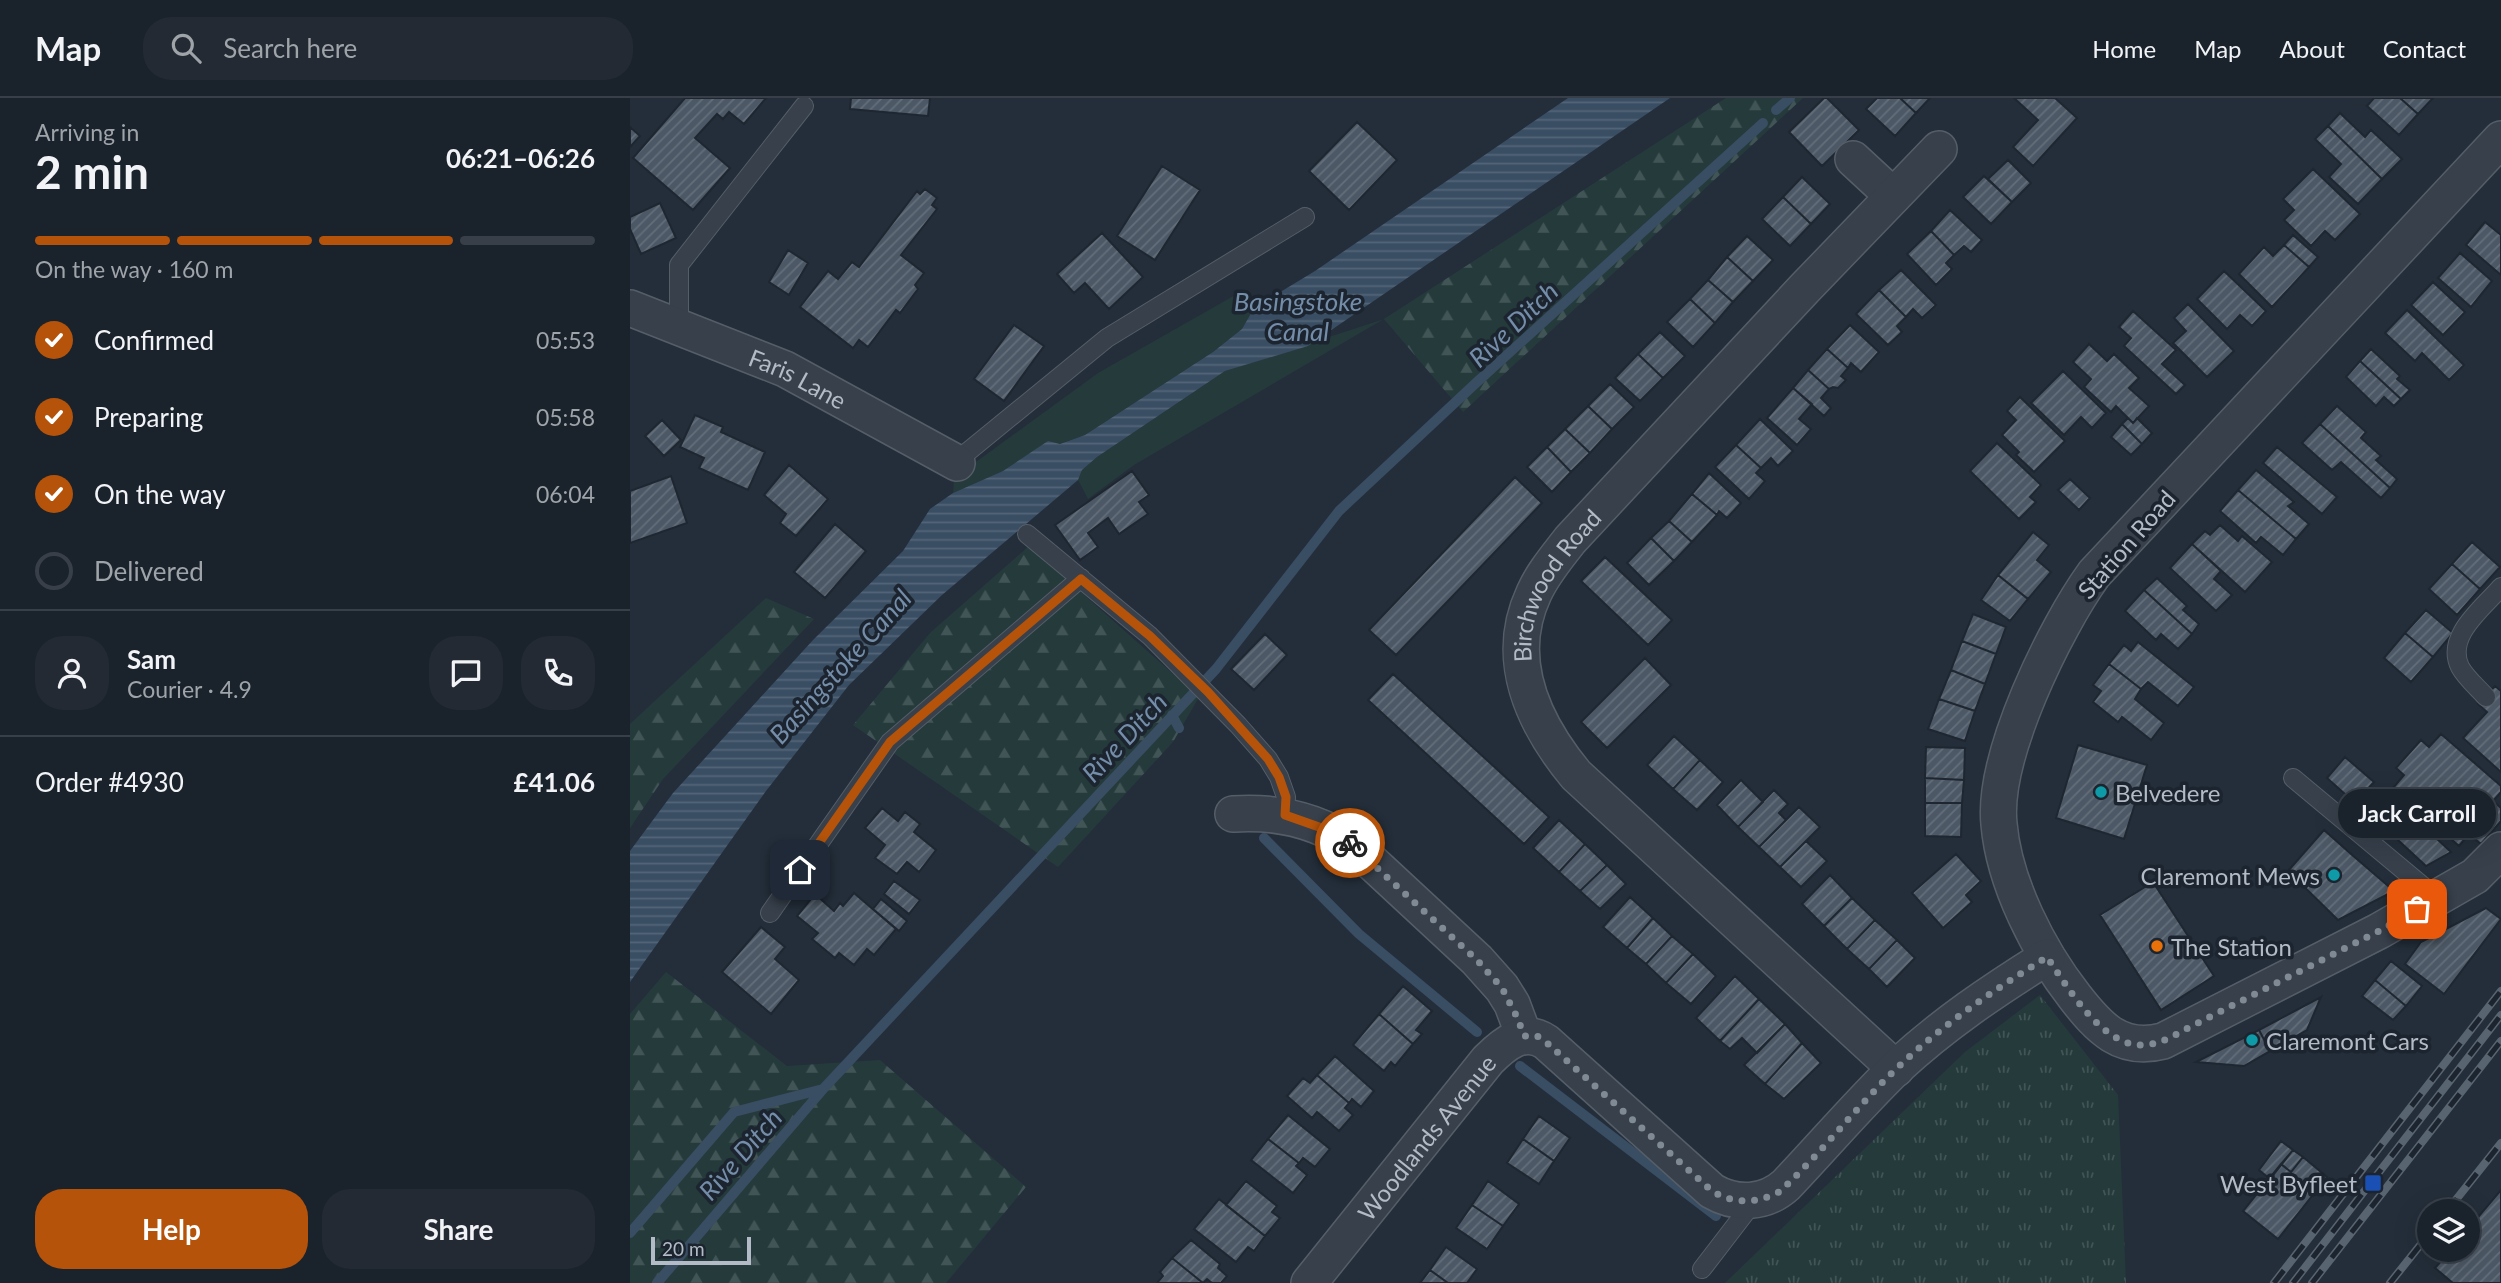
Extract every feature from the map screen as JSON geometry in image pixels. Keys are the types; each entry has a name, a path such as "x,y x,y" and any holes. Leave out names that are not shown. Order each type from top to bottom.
{"street":[{"name":"Station Road","path":"2437,898 2379,931 2163,1041 2145,1045 2126,1042 2108,1033 2079,1003 2047,957 2011,879 1998,821 2009,752 2037,677 2066,616 2094,574 2501,139"},
{"name":"Birchwood Road","path":"1896,1069 1576,775 1538,722 1528,697 1521,656 1525,618 1534,593 1553,561 1570,540 1939,149"},
{"path":"1853,159 1893,196"},
{"name":"Faris Lane","path":"630,308 785,369 957,463"},
{"path":"1233,814 1257,812 1285,815 1336,833 1352,844 1477,960 1502,988 1515,1011 1524,1036"},
{"path":"2437,898 2475,876 2501,850"},
{"path":"1755,1200 1769,1197 1786,1185 1896,1069 1958,1017 2047,957"},
{"name":"Woodlands Avenue","path":"1309,1283 1488,1060 1508,1043 1524,1036 1537,1036 1546,1042 1712,1191 1735,1201 1755,1200"}],"lane":[{"path":"678,327 680,265 804,106"},
{"path":"957,463 964,454 1107,338 1305,217"},
{"path":"1027,534 1150,636 1208,692 1268,759 1279,777 1286,797 1285,815"},
{"path":"770,914 890,742 1081,579"},
{"path":"2486,696 2465,675 2459,665 2456,651 2460,636 2501,587"},
{"path":"2292,778 2437,898"},
{"path":"1702,1269 1755,1200"}],"green space":[{"path":"1726,98 1803,98 1463,412 1384,319"},
{"path":"1244,290 1254,308 1242,329 1213,352 1085,435 1060,444 1048,442 1003,471 953,493 954,478 1098,373"},
{"path":"1384,319 1134,465 1088,499 1078,480 1082,470 1097,457 1225,371"},
{"path":"1029,546 1199,697 1173,742 1058,867 853,725 930,633"},
{"path":"766,598 814,619 663,779 630,828 630,724"},
{"path":"666,972 787,1066 880,1060 1026,1187 946,1283 630,1283 630,1014"},
{"path":"2040,995 2118,1095 2126,1283 1725,1283 1965,1052"}],"water":[{"name":"Basingstoke Canal","path":"1568,98 1670,98 1308,346 1225,371 1097,457 1082,470 1078,480 942,595 849,685 766,791 630,982 630,851 673,793 813,640 903,551 930,509 953,493 1003,471 1048,441 1060,444 1085,435 1213,352 1242,329 1254,308 1315,271"}],"building":[{"path":"685,98 766,98 744,124 729,112 723,119 717,114 695,138 730,168 693,210 633,158"},
{"path":"851,98 930,98 928,116 850,109"},
{"path":"1824,98 1859,130 1822,166 1789,132"},
{"path":"1877,98 1900,98 1916,113 1895,136 1866,109"},
{"path":"1900,98 1930,98 1916,113"},
{"path":"2014,98 2055,98 2077,118 2033,166 2013,147 2038,120"},
{"path":"2374,98 2400,98 2418,114 2399,135 2367,106"},
{"path":"2400,98 2433,98 2418,114"},
{"path":"2340,113 2365,137 2371,130 2402,159 2382,179 2328,126"},
{"path":"1357,122 1397,160 1349,210 1309,171"},
{"path":"2328,126 2382,179 2358,204 2329,177 2341,164 2315,139"},
{"path":"630,127 640,136 630,147"},
{"path":"2008,160 2031,183 2012,202 1988,179"},
{"path":"1162,166 1200,190 1155,260 1117,236"},
{"path":"2313,169 2360,214 2335,240 2325,231 2311,246 2284,220 2294,210 2283,199"},
{"path":"1984,176 2012,202 1991,224 1963,197"},
{"path":"1802,177 1830,204 1811,224 1783,197"},
{"path":"925,189 937,198 932,205 937,209 901,255 924,273 915,285 918,289 900,313 896,310 868,347 859,340 853,348 800,307 828,271 838,279 852,262 859,267 917,191 920,194"},
{"path":"1783,197 1811,224 1790,246 1762,219"},
{"path":"660,203 676,238 641,254 630,229 630,217"},
{"path":"1950,210 1982,240 1971,252 1964,246 1954,255 1931,231"},
{"path":"2485,222 2501,235 2501,275 2466,245"},
{"path":"1931,231 1954,255 1946,263 1952,269 1936,285 1907,254"},
{"path":"1102,233 1143,277 1109,309 1085,283 1074,293 1057,274"},
{"path":"2293,235 2318,257 2309,267 2284,245"},
{"path":"1747,236 1773,260 1753,281 1727,257"},
{"path":"2284,245 2309,267 2272,307 2239,274 2264,247 2273,256"},
{"path":"788,250 808,263 789,295 769,282"},
{"path":"2460,253 2492,281 2471,307 2438,278"},
{"path":"1727,257 1753,281 1733,302 1708,280"},
{"path":"1901,270 1936,305 1922,318 1913,309 1906,317 1879,290"},
{"path":"2224,271 2266,311 2252,326 2240,315 2227,329 2197,299"},
{"path":"1708,280 1733,302 1715,323 1690,299"},
{"path":"2433,282 2465,312 2443,335 2411,305"},
{"path":"1879,290 1906,317 1897,326 1902,332 1888,345 1856,314"},
{"path":"1690,299 1715,323 1693,347 1667,322"},
{"path":"2188,304 2234,351 2207,377 2173,343 2186,331 2174,318"},
{"path":"2407,310 2464,365 2449,380 2422,353 2415,361 2385,333"},
{"path":"2133,311 2176,350 2162,364 2185,385 2176,394 2124,346 2131,338 2119,327"},
{"path":"1014,325 1044,346 1004,401 974,379"},
{"path":"1850,325 1879,352 1861,372 1851,363 1848,368 1827,349"},
{"path":"1660,332 1685,356 1663,378 1638,354"},
{"path":"2089,344 2107,361 2114,354 2139,378 2129,388 2149,406 2133,423 2116,406 2111,412 2084,387 2091,379 2073,362"},
{"path":"1827,349 1848,368 1841,376 1846,380 1838,388 1829,389 1808,370"},
{"path":"2371,349 2400,376 2397,379 2410,390 2401,399 2360,361"},
{"path":"1638,354 1663,378 1640,401 1615,378"},
{"path":"2360,361 2401,399 2394,406 2384,397 2376,406 2346,377"},
{"path":"1808,370 1829,389 1821,398 1831,408 1824,416 1793,388"},
{"path":"2063,371 2106,413 2092,428 2081,417 2064,435 2031,403"},
{"path":"1610,384 1634,407 1612,429 1588,406"},
{"path":"1793,388 1812,404 1799,419 1811,429 1797,445 1767,418"},
{"path":"2020,397 2065,441 2034,472 2016,455 2019,452 2002,435 2016,420 2007,411"},
{"path":"1588,406 1612,429 1590,453 1565,429"},
{"path":"2337,406 2366,432 2361,438 2381,456 2376,460 2397,479 2390,488 2320,424"},
{"path":"695,415 723,427 721,432 765,452 748,490 699,468 704,458 680,447"},
{"path":"2128,418 2133,423 2137,418 2152,433 2142,444 2122,424"},
{"path":"1760,419 1793,451 1778,466 1771,458 1761,468 1736,445"},
{"path":"662,420 681,440 664,456 645,436"},
{"path":"2122,424 2142,444 2131,455 2111,437"},
{"path":"2320,424 2390,488 2381,498 2341,462 2332,470 2302,443"},
{"path":"1565,429 1590,453 1571,472 1547,447"},
{"path":"1997,443 2041,485 2030,497 2036,502 2019,519 1970,471"},
{"path":"1736,445 1761,468 1756,473 1765,481 1749,499 1715,467"},
{"path":"1547,447 1571,472 1552,492 1527,467"},
{"path":"2277,447 2337,497 2322,514 2263,463"},
{"path":"789,465 828,499 796,536 780,523 786,514 764,495"},
{"path":"2256,470 2294,502 2288,506 2309,524 2296,539 2238,490"},
{"path":"1132,471 1149,495 1139,502 1148,514 1119,534 1108,518 1088,533 1098,547 1080,560 1055,525"},
{"path":"1709,473 1741,503 1727,518 1719,511 1717,515 1692,494"},
{"path":"671,476 687,523 630,543 630,491"},
{"path":"1515,477 1542,503 1396,655 1369,630"},
{"path":"2070,479 2090,498 2079,510 2058,490"},
{"path":"2238,490 2296,539 2283,555 2261,537 2256,543 2220,511"},
{"path":"1692,494 1717,515 1692,542 1669,521"},
{"path":"1669,521 1692,542 1674,561 1651,538"},
{"path":"835,524 866,551 825,598 794,572"},
{"path":"2220,525 2238,541 2242,536 2272,562 2245,592 2192,544 2205,531 2210,535"},
{"path":"2033,532 2049,545 2037,560 2051,572 2028,599 1998,575"},
{"path":"1651,538 1674,561 1649,585 1627,563"},
{"path":"2472,542 2500,567 2480,589 2452,564"},
{"path":"2192,544 2221,571 2214,579 2232,595 2216,611 2170,568"},
{"path":"1605,557 1672,620 1648,645 1581,581"},
{"path":"2452,564 2480,589 2457,615 2429,589"},
{"path":"1998,575 2028,599 2010,621 1981,600"},
{"path":"2157,578 2187,606 2183,610 2199,624 2192,634 2144,590"},
{"path":"2144,590 2192,634 2178,649 2161,634 2156,640 2125,611"},
{"path":"2426,610 2453,633 2433,657 2405,633"},
{"path":"1973,614 2006,627 1996,654 1962,641"},
{"path":"2405,633 2433,657 2411,682 2384,658"},
{"path":"1265,634 1287,655 1254,690 1231,669"},
{"path":"1962,641 1996,654 1985,684 1951,670"},
{"path":"2138,642 2194,687 2178,706 2148,682 2141,689 2109,664 2124,645 2131,651"},
{"path":"1645,658 1671,685 1607,748 1581,722"},
{"path":"2109,664 2141,689 2135,699 2164,723 2151,740 2122,717 2118,722 2093,702 2101,691 2093,685"},
{"path":"1951,670 1985,684 1975,711 1939,699"},
{"path":"1393,674 1549,817 1524,844 1368,700"},
{"path":"2495,686 2501,691 2501,772 2463,738 2487,712 2478,704"},
{"path":"1939,699 1975,711 1965,741 1928,729"},
{"path":"2441,734 2501,786 2501,792 2493,801 2501,808 2501,821 2481,844 2469,834 2459,846 2393,788 2404,775 2396,768 2421,740 2429,747"},
{"path":"1674,736 1700,760 1673,789 1647,765"},
{"name":"Belvedere","path":"2078,745 2147,765 2124,839 2056,818"},
{"path":"1926,747 1965,748 1964,780 1925,778"},
{"path":"2345,757 2374,782 2355,803 2327,778"},
{"path":"1700,760 1723,782 1697,810 1673,789"},
{"path":"1925,778 1964,780 1962,803 1925,803"},
{"path":"1741,780 1763,802 1738,827 1717,805"},
{"path":"1774,790 1788,804 1779,813 1786,820 1759,847 1738,827"},
{"path":"2390,795 2451,852 2426,866 2371,815"},
{"path":"1925,803 1962,803 1961,837 1925,836"},
{"path":"1799,807 1820,827 1780,867 1759,847"},
{"path":"882,808 898,821 905,812 920,824 914,832 936,850 919,872 907,862 897,874 875,858 885,845 865,828"},
{"path":"1559,820 1585,844 1559,872 1533,848"},
{"name":"Claremont Mews","path":"2324,830 2394,891 2338,920 2288,871"},
{"path":"1806,841 1827,861 1801,887 1780,867"},
{"path":"1585,844 1607,865 1580,891 1559,872"},
{"path":"1956,854 1981,881 1966,895 1972,902 1943,928 1912,893"},
{"path":"1607,865 1626,884 1600,909 1580,891"},
{"path":"1830,875 1852,898 1824,926 1802,904"},
{"path":"894,881 920,900 909,914 884,894"},
{"name":"The Station","path":"2153,882 2214,976 2161,1010 2100,915"},
{"path":"854,893 896,929 874,955 867,949 854,965 839,953 835,958 812,939 818,933 797,916 815,894 834,911 840,903 843,906"},
{"path":"1630,897 1653,918 1627,948 1603,927"},
{"path":"1852,898 1875,920 1847,949 1824,926"},
{"path":"881,899 907,921 899,931 873,909"},
{"path":"2486,908 2501,919 2444,994 2405,964 2421,942"},
{"path":"1653,918 1672,936 1646,964 1627,948"},
{"path":"1875,920 1897,940 1869,969 1847,949"},
{"path":"761,927 785,947 775,959 799,980 771,1014 722,972"},
{"path":"1672,936 1693,954 1666,983 1646,964"},
{"path":"1897,940 1915,958 1887,987 1869,969"},
{"path":"1693,954 1716,976 1691,1004 1666,983"},
{"path":"2391,961 2422,986 2406,1006 2375,980"},
{"path":"1735,976 1759,999 1720,1041 1696,1018"},
{"path":"2375,980 2406,1006 2393,1020 2362,996"},
{"path":"1403,986 1432,1011 1416,1030 1422,1034 1413,1044 1379,1014"},
{"path":"2321,997 2307,1030 2270,1051 2259,1030"},
{"path":"1759,999 1785,1024 1757,1053 1742,1038 1730,1049 1720,1041"},
{"path":"1379,1014 1413,1044 1395,1066 1391,1062 1384,1071 1353,1045"},
{"path":"1785,1024 1802,1043 1765,1084 1744,1065"},
{"name":"Claremont Cars","path":"2259,1030 2270,1051 2244,1066 2196,1062"},
{"path":"1802,1043 1821,1063 1784,1099 1765,1084"},
{"path":"1335,1056 1374,1091 1361,1107 1352,1099 1349,1103 1317,1075"},
{"path":"1317,1075 1349,1103 1345,1108 1353,1115 1339,1131 1317,1112 1312,1118 1287,1096 1303,1078 1310,1083"},
{"path":"1288,1115 1330,1149 1315,1167 1303,1158 1299,1163 1268,1139"},
{"path":"1539,1116 1570,1138 1554,1161 1523,1139"},
{"path":"1268,1139 1299,1163 1296,1166 1307,1175 1293,1193 1251,1160"},
{"path":"1523,1139 1554,1161 1539,1184 1507,1163"},
{"path":"2281,1141 2293,1150 2270,1179 2259,1170"},
{"path":"2293,1150 2303,1157 2291,1172 2281,1164"},
{"path":"2303,1157 2327,1177 2278,1239 2243,1211 2281,1164 2291,1172"},
{"path":"1246,1181 1277,1206 1272,1212 1280,1218 1265,1236 1226,1205"},
{"path":"1488,1181 1519,1204 1503,1226 1472,1205"},
{"path":"2501,1190 2501,1283 2453,1283 2435,1268 2440,1262 2480,1262 2480,1215"},
{"path":"1219,1199 1265,1236 1254,1251 1248,1247 1236,1262 1194,1229"},
{"path":"1472,1205 1503,1226 1487,1249 1456,1228"},
{"path":"1191,1240 1220,1264 1218,1268 1227,1276 1221,1283 1212,1283 1207,1279 1203,1283 1172,1258"},
{"path":"1446,1247 1477,1269 1467,1283 1448,1283 1430,1270"},
{"path":"1172,1258 1203,1283 1157,1283 1163,1276 1160,1272"},
{"path":"1430,1270 1448,1283 1420,1283"}],"waterway":[{"name":"Rive Ditch","path":"1776,110 1790,98"},
{"name":"Rive Ditch","path":"657,1283 824,1088 1216,669 1339,511 1763,123"},
{"path":"1172,715 1179,728"},
{"path":"1264,838 1359,934 1477,1032"},
{"path":"1520,1066 1716,1216"},
{"path":"630,1233 734,1112 823,1089"}],"railway":[{"path":"2274,1283 2501,991"},
{"path":"2293,1283 2501,1015"},
{"path":"2312,1283 2501,1041"},
{"path":"2457,1199 2501,1143"},
{"path":"2390,1283 2417,1249"}],"way so far":[{"path":"1350,843 1477,960 1502,988 1512,1004 1524,1036 1537,1036 1546,1042 1712,1191 1735,1201 1769,1197 1779,1192 1896,1069 1958,1017 2047,957 2079,1003 2108,1033 2126,1042 2145,1045 2163,1041 2417,909"}],"place":[{"name":"Belvedere","path":"2101,792"},
{"name":"Claremont Mews","path":"2334,875"},
{"name":"Jack Carroll","path":"2417,909"},
{"name":"The Station","path":"2157,946"},
{"name":"Claremont Cars","path":"2252,1040"},
{"name":"West Byfleet","path":"2373,1183"}],"route":[{"path":"800,870 890,742 1081,579 1150,636 1208,692 1268,759 1279,777 1286,797 1285,815 1336,833 1350,843"}]}
